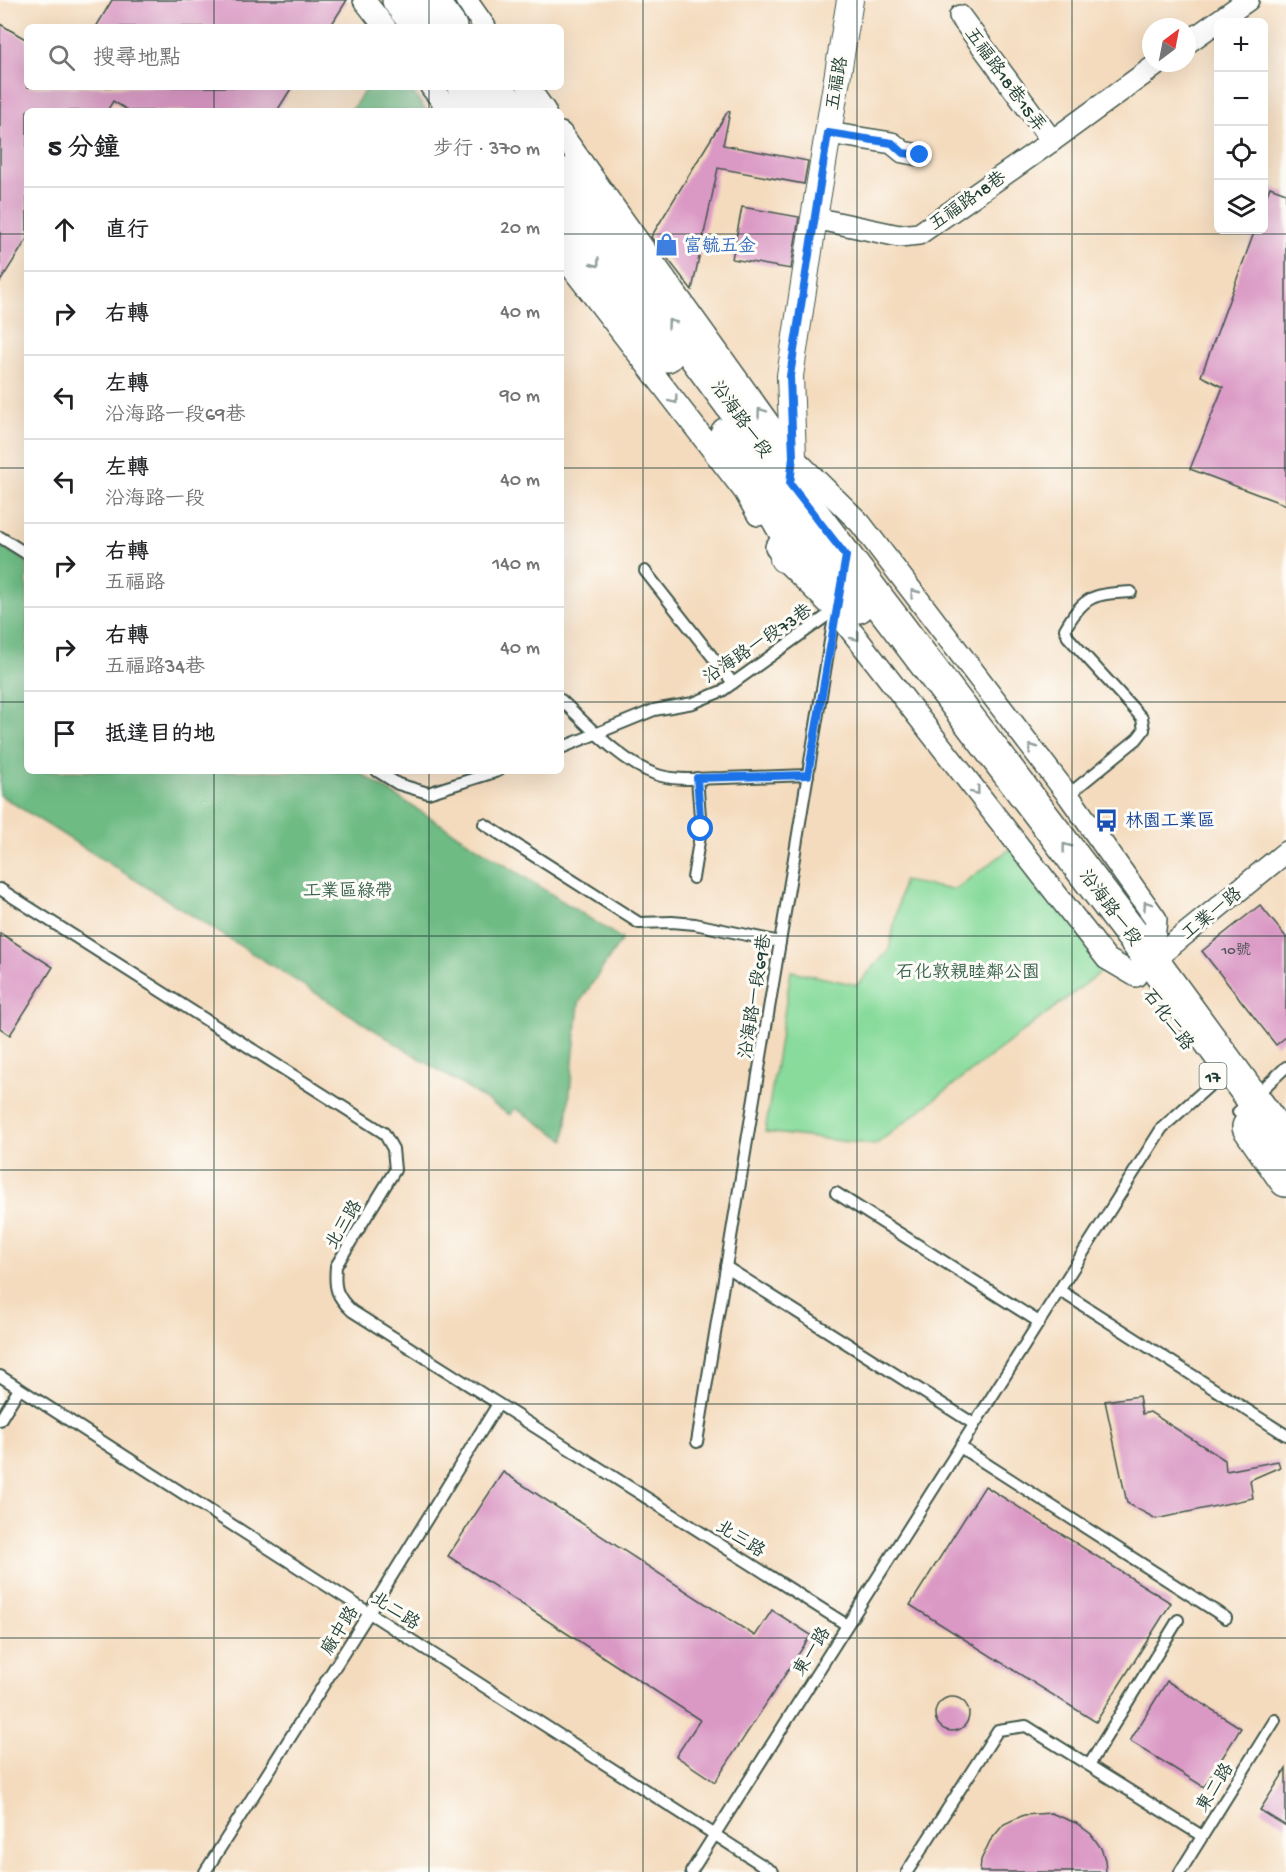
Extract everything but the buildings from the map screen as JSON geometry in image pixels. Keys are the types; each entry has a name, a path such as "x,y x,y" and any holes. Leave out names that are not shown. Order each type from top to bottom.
{"main road":[{"path":"399,0 417,24"},
{"path":"430,0 448,24"},
{"path":"466,90 480,108"},
{"path":"497,90 512,108"},
{"name":"沿海路一段","path":"564,178 791,470 840,582 1144,968"},
{"name":"沿海路一段","path":"564,220 741,452 785,548 840,582"},
{"name":"石化二路","path":"1144,968 1246,1106 1286,1180"},
{"name":"石化二路","path":"1246,1106 1286,1144"}],"street":[{"path":"364,0 383,24"},
{"path":"466,0 483,24"},
{"name":"五福路","path":"785,548 791,470 790,376 850,0"},
{"path":"1196,38 1248,0"},
{"name":"五福路18巷15弄","path":"960,16 1052,141"},
{"name":"五福路18巷","path":"814,218 899,236 919,234 1147,72"},
{"path":"433,90 448,108"},
{"path":"530,90 543,108"},
{"path":"828,133 892,143 903,153 920,155"},
{"name":"沿海路一段","path":"564,137 791,470 860,523 1068,795 1156,919 1144,968 1107,959 840,582"},
{"name":"沿海路一段","path":"564,258 745,492 785,548"},
{"name":"工業一路","path":"1144,968 1286,852"}],"lane":[{"path":"0,537 24,552"},
{"path":"645,571 733,683"},
{"name":"沿海路一段73巷","path":"564,747 654,710 693,703 722,691 840,582"},
{"name":"沿海路一段69巷","path":"697,1442 840,582"},
{"path":"1068,795 1137,739 1144,730 1142,718 1068,637 1065,629 1086,600 1100,594 1131,592"},
{"path":"564,703 634,763 655,774 672,778 808,775"},
{"path":"382,774 398,784 428,792 488,774"},
{"path":"693,878 701,829 697,778"},
{"path":"484,824 639,922 695,924 780,942"},
{"name":"北三路","path":"0,889 384,1133 393,1149 395,1170 336,1266 334,1283 340,1300 352,1311 847,1625"},
{"path":"1246,1106 1286,1067"},
{"name":"東一路","path":"691,1872 1162,1128 1223,1074"},
{"path":"836,1193 1039,1322"},
{"path":"726,1267 974,1424"},
{"path":"1059,1290 1286,1435"},
{"name":"北二路","path":"0,1376 773,1872"},
{"path":"0,1420 20,1389"},
{"name":"廠中路","path":"205,1872 498,1404"},
{"path":"960,1447 1226,1618"},
{"path":"1089,1766 1178,1620"},
{"name":"東二路","path":"1180,1872 1275,1720"},
{"path":"907,1872 998,1730 1026,1726 1202,1836"}],"green space":[{"path":"365,90 411,90 424,108 353,108"},
{"name":"工業區綠帶","path":"0,545 24,560 24,774 362,774 622,939 579,1003 565,1140 515,1108 510,1115 0,795"},
{"name":"石化敦親睦鄰公園","path":"1014,846 1106,968 875,1145 765,1132 791,971 857,985 889,950 903,881 954,890"}],"place":[{"name":"富毓五金","path":"666,245"},
{"name":"林園工業區","path":"1107,820"}],"route":[{"path":"701,829 697,778 808,775 846,556 790,484 793,457 790,376 828,133 892,143 903,153 920,155"}]}
